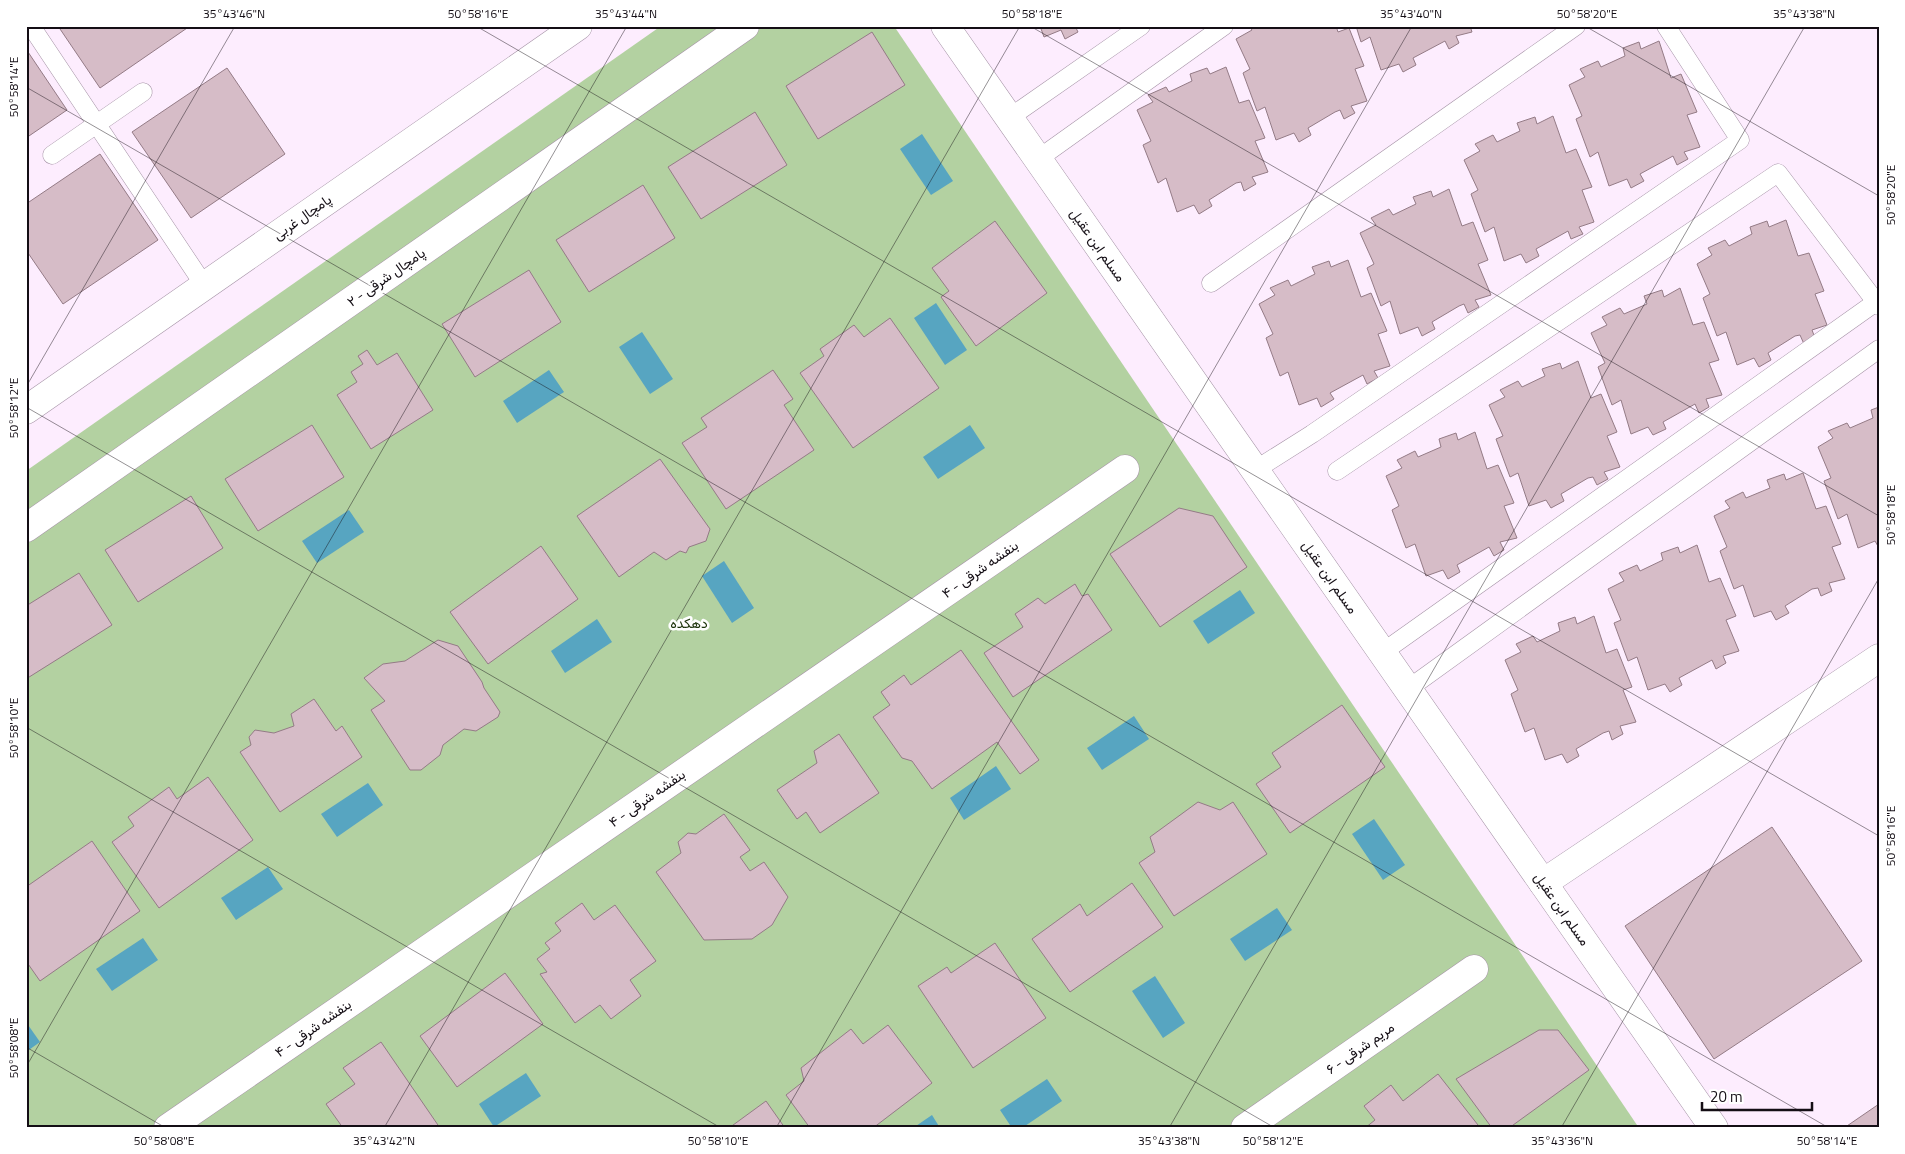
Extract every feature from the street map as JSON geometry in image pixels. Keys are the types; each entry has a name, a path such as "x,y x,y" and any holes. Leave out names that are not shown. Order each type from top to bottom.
{"street":[{"name":"پامچال غربی","path":"26,410 578,26"},
{"name":"پامچال شرقی - ۲","path":"26,528 745,26"},
{"name":"مسلم ابن عقیل","path":"945,26 1714,1128"},
{"name":"بنفشه شرقی - ۴","path":"168,1128 1125,469"},
{"path":"1543,883 1879,658"},
{"name":"مریم شرقی - ۶","path":"1245,1128 1474,968"}],"lane":[{"path":"31,26 204,285"},
{"path":"1009,118 1141,26"},
{"path":"1038,159 1224,26"},
{"path":"1211,283 1576,26"},
{"path":"1255,470 1312,434 1740,140 1666,26"},
{"path":"52,155 142,92"},
{"path":"1337,471 1778,174 1877,304 1383,652"},
{"path":"1408,689 1879,349"}],"green space":[{"name":"دهکده","path":"661,26 894,26 1639,1128 26,1128 26,471"}],"water":[{"path":"922,134 953,181 931,195 900,149"},
{"path":"936,303 967,350 945,365 914,318"},
{"path":"642,332 673,379 650,394 619,347"},
{"path":"549,370 564,392 517,423 503,401"},
{"path":"970,425 985,448 938,479 923,457"},
{"path":"349,510 364,532 317,563 302,541"},
{"path":"724,561 754,608 732,623 702,576"},
{"path":"1240,590 1255,613 1208,644 1193,621"},
{"path":"597,619 612,642 565,673 551,651"},
{"path":"1134,716 1149,739 1102,770 1087,748"},
{"path":"996,766 1011,789 964,820 950,798"},
{"path":"368,783 383,805 337,837 321,814"},
{"path":"1374,819 1405,865 1383,880 1352,834"},
{"path":"268,867 283,889 236,920 221,898"},
{"path":"1277,908 1292,930 1245,961 1230,939"},
{"path":"143,938 158,960 112,991 96,969"},
{"path":"1155,976 1185,1023 1163,1038 1132,991"},
{"path":"26,1022 40,1042 26,1052"},
{"path":"526,1073 541,1096 494,1127 479,1104"},
{"path":"1047,1079 1062,1101 1022,1128 1012,1128 1000,1110"},
{"path":"932,1115 940,1128 913,1128"}],"building":[{"path":"58,26 190,26 100,88"},
{"path":"1040,26 1075,26 1078,32 1065,39 1061,30 1044,37"},
{"path":"1249,26 1336,26 1338,32 1349,28 1364,66 1355,69 1367,101 1351,106 1355,113 1344,119 1340,110 1308,128 1311,135 1299,142 1294,133 1276,140 1265,107 1257,111 1243,73 1250,69 1236,39 1252,30"},
{"path":"1356,26 1470,26 1472,32 1456,36 1459,43 1449,49 1445,41 1413,58 1416,65 1403,72 1399,64 1381,70 1370,37 1361,42"},
{"path":"872,32 905,85 818,139 786,86"},
{"path":"1659,41 1671,78 1681,74 1697,112 1687,115 1700,147 1684,152 1688,159 1677,165 1673,156 1640,174 1644,181 1631,188 1627,179 1609,186 1598,152 1590,157 1576,119 1582,116 1569,85 1585,77 1580,69 1598,61 1601,67 1625,56 1623,48 1639,42 1641,49"},
{"path":"26,49 67,110 26,138"},
{"path":"1226,67 1239,103 1249,100 1265,138 1255,141 1268,172 1252,177 1256,184 1244,191 1241,182 1236,183 1209,200 1212,206 1199,214 1194,205 1177,212 1166,178 1158,183 1143,145 1151,141 1137,110 1153,102 1148,95 1166,87 1169,92 1192,81 1190,74 1207,68 1210,74"},
{"path":"227,68 285,154 191,218 132,132"},
{"path":"755,112 787,165 701,219 668,167"},
{"path":"1553,116 1566,153 1576,149 1592,187 1582,190 1594,222 1579,227 1583,234 1571,239 1568,231 1536,249 1539,256 1526,263 1521,254 1504,261 1494,227 1485,232 1471,194 1478,190 1464,160 1480,151 1475,144 1493,135 1497,142 1520,131 1517,123 1535,117 1537,124"},
{"path":"100,154 158,240 63,304 26,250 26,204"},
{"path":"643,185 675,238 589,292 556,240"},
{"path":"1449,189 1462,226 1473,222 1488,260 1478,264 1491,295 1475,300 1479,307 1468,313 1464,304 1432,322 1435,329 1422,336 1418,327 1400,334 1390,301 1381,306 1367,268 1374,264 1360,233 1376,225 1371,218 1389,209 1393,215 1416,204 1413,197 1431,191 1433,197"},
{"path":"1786,220 1798,256 1809,253 1824,291 1815,294 1827,325 1812,330 1815,338 1804,344 1800,335 1795,336 1768,353 1771,360 1759,367 1754,358 1737,365 1726,332 1717,336 1703,298 1710,294 1697,264 1712,255 1708,248 1725,240 1729,246 1752,234 1750,227 1767,221 1769,227"},
{"path":"995,221 1047,293 976,346 941,297 949,291 932,268"},
{"path":"1348,260 1361,297 1371,293 1387,331 1378,334 1390,366 1374,371 1378,378 1367,384 1363,375 1330,393 1334,399 1321,407 1317,398 1299,405 1288,372 1280,376 1266,338 1273,334 1259,304 1275,295 1270,288 1288,280 1291,286 1315,274 1312,267 1329,261 1331,267"},
{"path":"529,270 561,322 475,377 442,324"},
{"path":"1680,288 1693,325 1704,322 1719,360 1709,363 1722,395 1706,399 1709,407 1699,413 1695,404 1663,422 1666,429 1653,435 1648,427 1631,434 1621,400 1612,405 1598,367 1605,363 1591,333 1607,325 1602,317 1620,308 1624,314 1647,304 1644,296 1662,290 1664,297"},
{"path":"890,318 939,388 853,448 800,373 824,356 820,349 854,325 864,337"},
{"path":"367,350 377,365 397,353 433,410 371,449 337,395 357,382 351,372 363,364 358,356"},
{"path":"1578,361 1591,398 1601,394 1617,432 1607,436 1620,467 1604,472 1608,479 1597,485 1593,477 1588,478 1561,494 1564,501 1551,508 1546,500 1529,506 1518,473 1510,477 1496,439 1503,436 1489,405 1505,397 1500,390 1518,381 1522,387 1545,376 1542,369 1560,363 1562,369"},
{"path":"773,370 793,399 784,405 814,450 726,509 682,443 707,427 701,418"},
{"path":"1879,407 1879,548 1875,541 1858,548 1847,514 1838,519 1824,481 1831,478 1818,447 1833,438 1828,431 1847,423 1850,428 1873,418 1871,410"},
{"path":"312,425 344,477 258,531 225,479"},
{"path":"1475,432 1487,469 1498,465 1514,503 1504,506 1517,538 1500,542 1504,550 1494,556 1489,547 1457,565 1460,572 1448,579 1443,570 1426,576 1415,544 1406,548 1392,510 1399,506 1386,476 1402,468 1397,460 1415,451 1418,457 1441,447 1439,439 1456,433 1458,440"},
{"path":"660,459 710,529 706,541 689,547 686,553 680,551 666,560 654,552 619,577 577,516"},
{"path":"1803,473 1816,509 1826,506 1841,544 1832,547 1845,579 1829,583 1832,591 1821,596 1818,588 1812,589 1785,606 1789,613 1776,620 1771,611 1754,617 1743,585 1734,589 1720,551 1727,547 1714,516 1730,508 1725,501 1743,492 1746,498 1770,488 1767,480 1784,474 1786,480"},
{"path":"191,496 223,548 138,602 105,550"},
{"path":"1179,508 1213,516 1247,567 1160,627 1110,554"},
{"path":"1697,545 1709,582 1720,578 1736,616 1726,620 1739,651 1723,656 1726,663 1716,669 1712,660 1679,678 1682,685 1670,692 1665,684 1648,690 1637,657 1628,661 1614,623 1621,620 1608,589 1624,581 1619,573 1637,565 1640,571 1663,560 1661,553 1678,547 1680,553"},
{"path":"541,546 578,599 488,664 450,612"},
{"path":"79,573 112,625 26,679 26,606"},
{"path":"1075,584 1082,596 1088,594 1112,630 1013,697 984,653 1023,627 1015,614 1038,598 1045,604"},
{"path":"1594,616 1606,653 1617,649 1632,687 1623,690 1636,722 1620,726 1623,734 1612,740 1609,731 1576,749 1579,756 1567,763 1562,754 1545,760 1534,728 1525,732 1511,694 1518,690 1505,660 1521,652 1516,644 1533,636 1537,642 1560,631 1558,623 1575,617 1577,624"},
{"path":"438,640 458,646 500,712 498,717 476,731 464,729 443,745 440,755 421,770 410,770 371,710 385,701 364,678 383,664 405,661"},
{"path":"961,650 1039,760 1020,774 997,742 932,789 912,761 902,758 873,717 890,705 881,692 904,675 911,685"},
{"path":"314,699 336,731 342,726 362,757 280,812 240,752 251,745 249,737 255,730 274,733 294,726 291,714"},
{"path":"1342,705 1385,767 1290,833 1256,784 1281,767 1272,753"},
{"path":"839,734 879,793 820,833 806,812 797,819 777,790 817,763 814,751"},
{"path":"208,777 253,840 159,908 112,842 134,826 128,817 169,787 177,799"},
{"path":"1198,802 1220,810 1233,802 1267,854 1174,916 1139,863 1155,852 1150,837"},
{"path":"724,814 750,850 740,857 750,871 764,862 788,897 772,925 752,939 704,940 656,872 681,853 678,842 688,833 696,834"},
{"path":"1772,827 1862,961 1714,1059 1625,926"},
{"path":"92,841 140,911 40,981 26,961 26,887"},
{"path":"1132,883 1163,927 1070,992 1032,939 1080,904 1087,916"},
{"path":"582,903 594,920 615,905 656,961 630,980 641,996 611,1019 600,1005 575,1023 540,974 547,972 537,959 550,949 545,943 561,931 555,923"},
{"path":"995,943 1046,1018 973,1068 918,986 947,967 951,973"},
{"path":"505,973 543,1024 457,1087 420,1036"},
{"path":"888,1025 932,1083 873,1128 810,1128 786,1095 804,1081 801,1068 851,1029 863,1044"},
{"path":"1539,1030 1558,1030 1589,1070 1509,1128 1492,1128 1456,1079"},
{"path":"381,1042 440,1128 343,1128 326,1104 355,1084 343,1068"},
{"path":"1438,1074 1478,1125 1475,1128 1365,1128 1375,1120 1364,1106 1391,1085 1403,1101"},
{"path":"766,1101 785,1128 729,1128"},
{"path":"1879,1104 1879,1128 1844,1128"}]}
